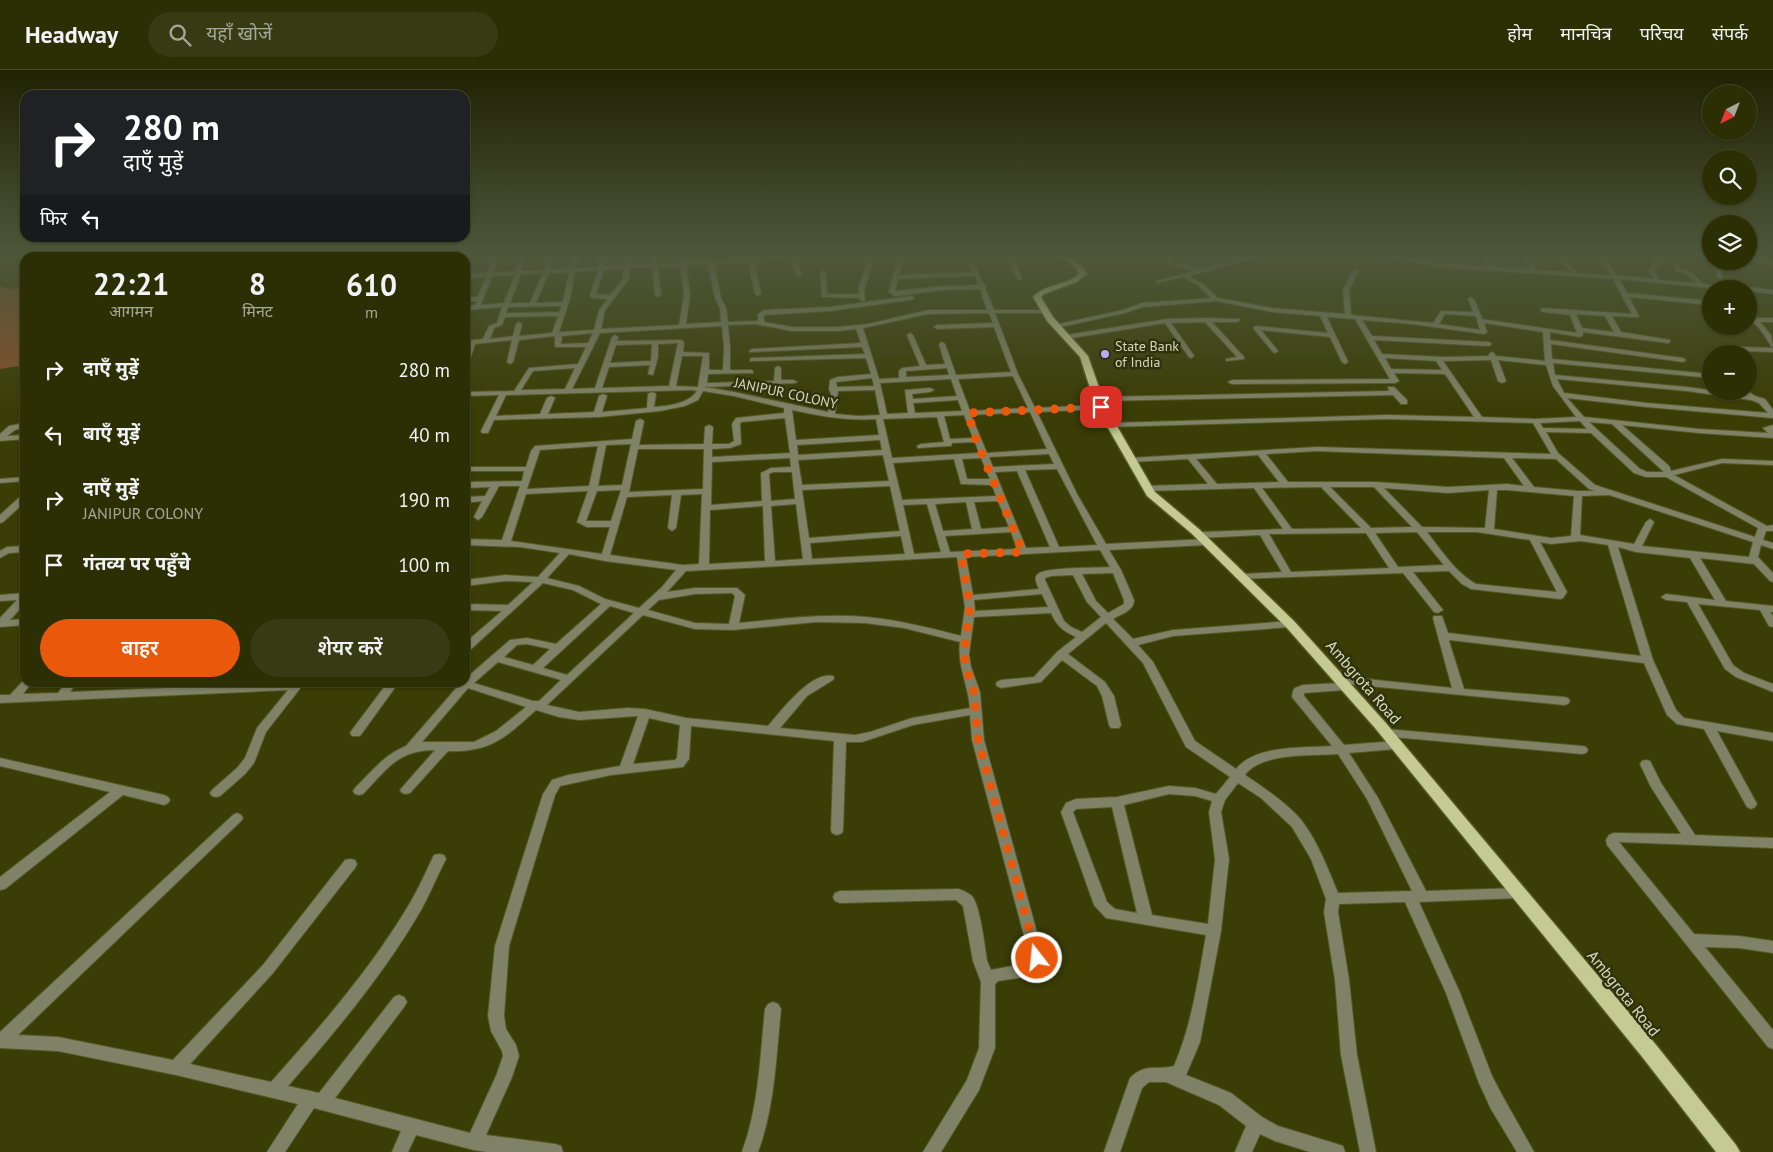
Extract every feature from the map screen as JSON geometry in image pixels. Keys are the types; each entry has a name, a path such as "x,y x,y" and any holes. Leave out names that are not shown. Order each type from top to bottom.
{"main road":[{"path":"1042,306 1045,311"},
{"name":"Ambgrota Road","path":"1045,311 1066,337 1080,349 1100,403 1153,496 1203,539 1290,624 1386,732 1650,1052 1729,1152"}],"street":[{"path":"485,342 491,327 500,324 504,306"},
{"path":"564,306 557,334 557,346 591,345"},
{"path":"568,392 597,332 602,310 605,306"},
{"path":"682,327 685,306"},
{"path":"722,306 727,347 726,372"},
{"path":"761,323 761,314 764,312 848,306"},
{"path":"470,343 557,334 723,324 761,323 792,329 839,330 859,328 909,306"},
{"path":"946,306 992,312 1045,311"},
{"path":"990,306 1016,374 1033,411 1102,548 1116,570 1129,604 1108,617 1061,654 1037,680 1001,684"},
{"path":"1056,326 1138,306"},
{"path":"1251,306 1436,325 1484,332"},
{"path":"1347,306 1348,317"},
{"path":"1474,306 1502,381"},
{"path":"1543,310 1636,316 1631,306"},
{"path":"1686,306 1702,309"},
{"path":"1436,325 1443,312 1477,314"},
{"path":"1480,321 1581,335 1571,313"},
{"path":"502,315 562,314"},
{"path":"1323,315 1345,362"},
{"path":"1608,315 1620,334"},
{"path":"1232,382 1396,380 1379,356 1357,317"},
{"path":"1206,320 1242,358 1228,360"},
{"path":"1066,337 1167,321 1237,320"},
{"path":"1757,320 1773,320"},
{"path":"1167,321 1191,356"},
{"path":"510,362 519,324"},
{"path":"937,327 997,325"},
{"path":"1757,325 1768,335 1773,345"},
{"path":"859,328 876,382 884,438 910,556"},
{"path":"1275,351 1256,328 1332,335"},
{"path":"1546,330 1553,377 1563,395 1581,419 1640,473 1668,474 1722,461 1773,463"},
{"path":"1580,330 1668,341"},
{"path":"598,413 606,365 617,331"},
{"path":"910,335 924,368"},
{"path":"1370,338 1489,344"},
{"path":"651,374 654,363 655,341"},
{"path":"613,343 680,341 680,354 672,388"},
{"path":"1548,342 1683,360"},
{"path":"942,344 976,440 1023,552"},
{"path":"751,384 753,347 865,345"},
{"path":"1757,350 1773,350"},
{"path":"491,418 650,410 683,405 695,398 702,387 706,354 680,354"},
{"path":"752,360 868,356"},
{"path":"1379,356 1438,359 1494,358 1702,375"},
{"path":"1438,359 1479,419"},
{"path":"606,365 654,363"},
{"path":"516,393 531,369 581,366"},
{"path":"903,380 903,370 949,366"},
{"path":"1606,366 1615,384"},
{"path":"777,383 778,368"},
{"path":"1640,369 1651,386"},
{"path":"1390,371 1448,372"},
{"path":"704,372 751,372"},
{"path":"834,389 876,382 1016,374"},
{"path":"1694,374 1702,383"},
{"path":"1553,377 1651,386 1680,398 1725,411 1773,416"},
{"path":"926,379 933,400"},
{"path":"831,416 835,397 831,384 834,380 876,382"},
{"path":"1384,381 1404,402"},
{"path":"702,387 793,382"},
{"name":"JANIPUR COLONY","path":"470,394 600,393 702,387 788,411 831,416 882,417 1033,411 1100,403 1395,393"},
{"path":"912,416 908,392 930,390"},
{"path":"485,431 503,394"},
{"path":"650,410 652,394"},
{"path":"1563,395 1680,398 1702,394"},
{"path":"543,416 551,398"},
{"path":"909,401 962,398"},
{"path":"1757,399 1762,402 1773,416"},
{"path":"1716,400 1725,411"},
{"path":"506,543 535,451 540,447 604,443 730,446 737,444 736,424 742,419 788,411 808,561"},
{"path":"940,414 948,441"},
{"path":"1112,425 1371,417 1535,421 1581,419 1708,432 1773,433"},
{"path":"605,558 625,491 640,421"},
{"path":"1535,421 1558,457 1592,486 1608,493 1773,546"},
{"path":"1614,422 1666,468 1668,474 1769,528"},
{"path":"0,438 12,428 20,426"},
{"path":"704,567 709,427"},
{"path":"1540,430 1594,431"},
{"path":"0,438 20,437"},
{"path":"792,443 884,438"},
{"path":"921,446 946,444 948,441 976,440"},
{"path":"604,443 593,489 581,522 587,524 615,524"},
{"path":"1132,460 1317,449 1558,457"},
{"path":"889,461 1053,451"},
{"path":"708,460 887,452"},
{"path":"1260,452 1285,484"},
{"path":"1506,455 1530,488"},
{"path":"1190,456 1214,486"},
{"path":"957,457 964,482 994,482"},
{"path":"989,470 1060,466"},
{"path":"1020,468 1056,550"},
{"path":"470,469 530,469"},
{"path":"770,563 766,473 771,470 795,469"},
{"path":"0,481 20,479"},
{"path":"470,485 525,483"},
{"path":"797,488 894,483"},
{"path":"478,517 496,484"},
{"path":"1147,488 1285,484 1376,484 1448,490 1530,488 1578,494 1608,493"},
{"path":"1323,484 1368,530 1395,570"},
{"path":"1376,484 1419,529 1451,568 1465,582 1474,587 1560,596 1562,592 1533,538"},
{"path":"1256,485 1290,532"},
{"path":"1489,530 1493,488"},
{"path":"522,492 593,489 677,493 707,491"},
{"path":"672,528 677,493"},
{"path":"1575,537 1578,494"},
{"path":"470,500 488,498"},
{"path":"898,502 1001,498"},
{"path":"969,499 977,531"},
{"path":"930,501 946,555"},
{"path":"0,520 20,502"},
{"path":"706,508 799,502"},
{"path":"1636,549 1650,522"},
{"path":"940,534 1014,528"},
{"path":"1769,528 1762,529 1753,553 1756,562 1773,579"},
{"path":"470,542 506,543 683,568 1102,548 1263,532 1419,529 1489,530 1551,541 1575,537 1636,549 1756,562"},
{"path":"1263,532 1288,575"},
{"path":"805,541 906,533"},
{"path":"1612,544 1648,660 1676,717 1690,724 1773,737"},
{"path":"0,555 7,550 20,549"},
{"path":"470,640 541,580 566,552"},
{"path":"961,554 969,614 964,654 974,692 974,711 978,740 984,770 1037,958 1032,968 994,975 988,982"},
{"path":"1694,556 1724,604"},
{"path":"359,791 395,755 411,747 422,745 464,748 483,743 499,734 569,679 656,598 683,568"},
{"path":"1242,578 1451,568"},
{"path":"1083,636 1064,626 1045,591 1040,580 1041,576 1116,570"},
{"path":"1406,570 1438,614 1459,692"},
{"path":"1076,572 1092,602 1132,643 1155,674 1190,744 1280,807 1297,824 1317,858 1333,899 1331,912 1342,980 1349,1055 1368,1152"},
{"path":"470,582 505,578 541,580 576,588 596,598 695,626 733,627 798,620 866,620 904,625 966,640"},
{"path":"656,598 695,591 734,590 740,594 733,627"},
{"path":"968,598 1045,591"},
{"path":"0,598 20,596"},
{"path":"1666,597 1768,608 1773,624"},
{"path":"1691,600 1729,667 1740,674 1773,688"},
{"path":"0,623 20,601"},
{"path":"535,669 609,602"},
{"path":"470,607 510,608"},
{"path":"969,614 1054,610"},
{"path":"0,623 20,622"},
{"path":"1132,643 1173,633 1290,624"},
{"path":"1444,638 1454,636 1648,660"},
{"path":"470,678 518,641 527,641 558,648"},
{"path":"1061,654 1100,684 1108,696 1115,725"},
{"path":"496,658 569,679"},
{"path":"771,731 803,692 829,678"},
{"path":"1526,1152 1497,1103 1485,1078 1388,827 1341,749 1305,708 1298,694 1302,689 1341,682 1564,701"},
{"path":"470,685 559,712 579,716 628,712 645,713 686,722 840,737 866,738 905,724 974,711"},
{"path":"13,699 23,687"},
{"path":"61,696 68,687"},
{"path":"0,699 61,696 144,687"},
{"path":"216,793 241,771 250,760 261,731 297,687"},
{"path":"356,733 390,687"},
{"path":"411,747 460,687"},
{"path":"626,770 645,713"},
{"path":"474,1142 504,1077 511,1056 510,1050 499,1031 496,1016 502,946 548,794 556,783 561,781 626,770 673,766 682,762 686,722"},
{"path":"1709,727 1751,804"},
{"path":"1386,732 1582,750"},
{"path":"837,830 840,737"},
{"path":"1168,1076 1180,1071 1192,1042 1214,931 1222,859 1215,817 1219,799 1245,766 1268,755 1396,745"},
{"path":"406,790 446,746"},
{"path":"0,762 164,800"},
{"path":"1646,764 1655,784 1692,840"},
{"path":"0,885 122,790"},
{"path":"1214,931 1112,914 1100,904 1068,816 1068,808 1076,804 1117,802 1169,790 1182,790 1219,799"},
{"path":"1117,802 1146,920"},
{"path":"1,1040 237,818"},
{"path":"1773,843 1621,837 1612,840 1614,846 1773,1042"},
{"path":"274,1091 332,1025 363,984 412,913 439,859"},
{"path":"176,1068 268,969 350,864"},
{"path":"1333,899 1519,893"},
{"path":"840,898 958,894 967,900 970,905 980,961 988,982 987,1048 972,1085 931,1152"},
{"path":"1690,940 1773,946"},
{"path":"275,1152 399,1002"},
{"path":"750,1152 756,1139 762,1110 773,1008"},
{"path":"1,1040 58,1044 176,1068 274,1091 474,1142 555,1152"},
{"path":"1112,1152 1136,1083 1140,1078 1152,1073 1168,1076 1225,1099 1256,1123 1276,1133 1337,1152"},
{"path":"1243,1152 1256,1123"},
{"path":"400,1152 411,1126"}],"shaded area":[{"path":"0,306 20,306 20,366 0,369"}],"place":[{"name":"State Bank of India","path":"1105,354"}],"route":[{"path":"1037,958 1000,821 984,770 974,715 974,692 964,654 970,607 961,554 1023,552 976,440 968,413 1101,407"}]}
